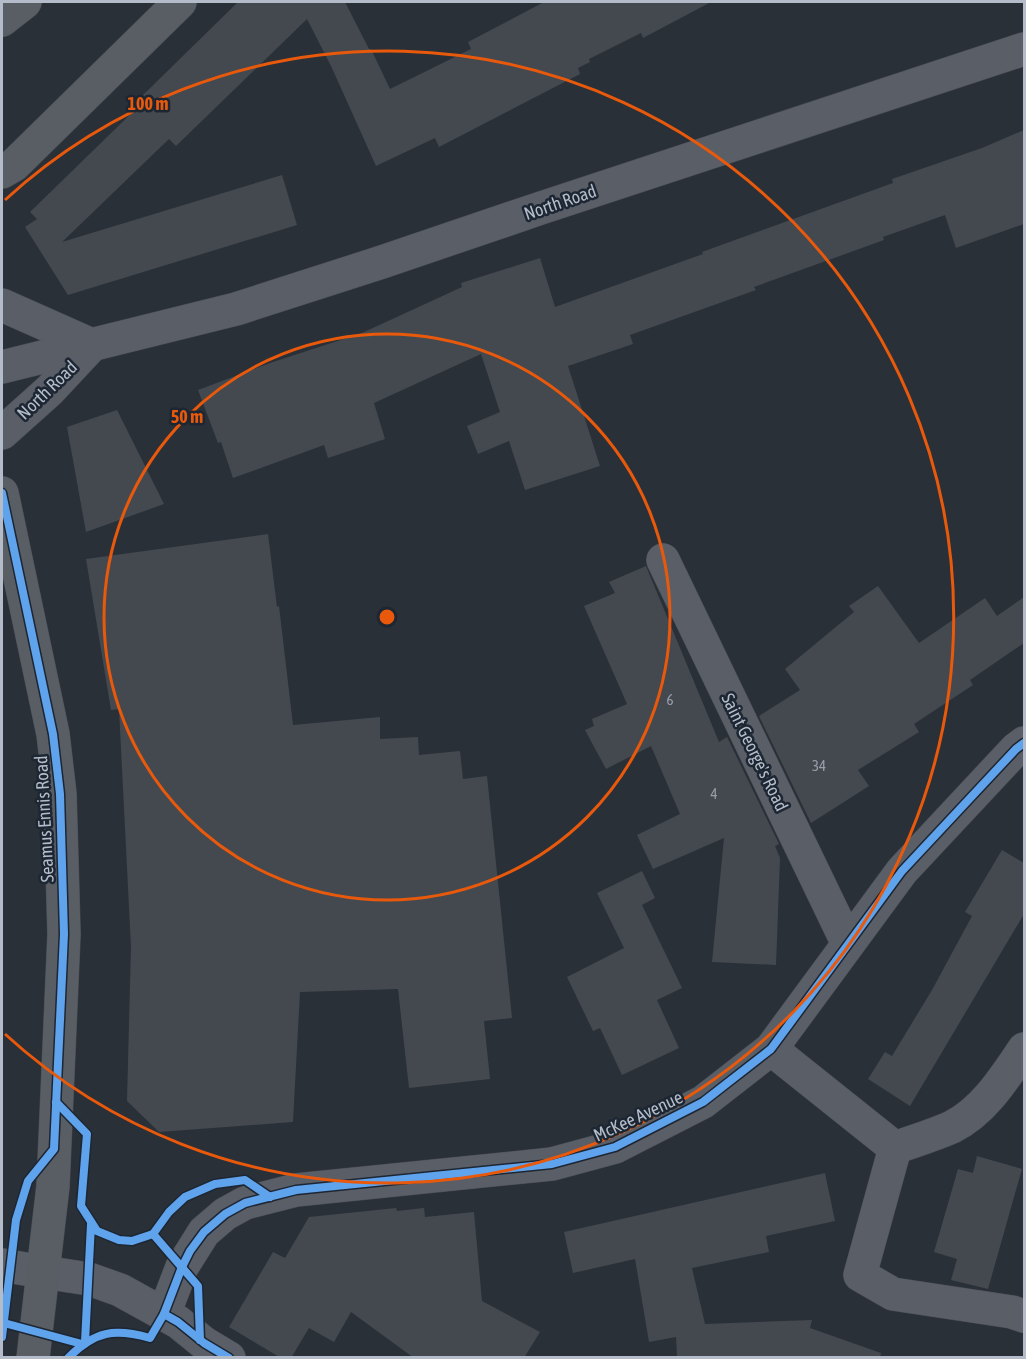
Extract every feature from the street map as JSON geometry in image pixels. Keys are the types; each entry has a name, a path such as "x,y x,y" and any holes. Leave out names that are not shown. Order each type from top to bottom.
{"main road":[{"path":"2,20 24,2"},
{"path":"2,172 14,165 180,2"},
{"name":"Seamus Ennis Road","path":"2,493 11,580 53,734 60,794 64,934 53,1186 33,1358"}],"street":[{"name":"North Road","path":"2,367 236,309 1024,48"},
{"name":"North Road","path":"2,305 92,345"},
{"name":"North Road","path":"2,433 50,390 92,345"},
{"name":"Saint George's Road","path":"663,560 848,944"},
{"name":"McKee Avenue","path":"164,1314 182,1267 204,1232 225,1214 245,1203 296,1190 552,1164 615,1147 703,1102 771,1049 902,872 1024,743"},
{"path":"771,1049 895,1148"},
{"path":"895,1148 953,1126 975,1111 998,1086 1024,1049"},
{"path":"895,1148 860,1275 893,1294 1012,1312 1024,1316"},
{"path":"2,1265 89,1279 120,1290 178,1322 204,1344 229,1358"}],"building":[{"path":"238,2 345,2 390,89 471,49 468,42 544,2 711,2 643,38 641,33 589,59 590,62 578,68 580,74 439,147 435,138 376,166 307,19 176,146 169,139 62,242 282,175 297,225 68,295 25,227 37,219 30,212 145,100 141,97"},
{"path":"1024,130 1024,224 956,248 945,215 883,237 884,240 754,287 756,290 630,335 633,344 568,366 600,466 525,490 509,441 478,454 467,426 500,412 481,354 374,403 385,439 328,458 324,445 233,478 221,442 218,443 198,390 270,363 362,333 462,287 461,283 540,258 555,307 893,183 892,179 982,148"},
{"path":"117,410 164,504 86,532 67,427"},
{"path":"268,534 293,725 380,717 380,739 418,737 419,755 460,751 463,779 487,776 512,1018 484,1021 490,1079 409,1088 398,989 300,992 293,1122 159,1132 127,1101 131,947 119,709 111,710 86,559"},
{"path":"646,566 719,742 727,737 779,844 775,846 780,858 776,965 712,962 724,838 653,869 637,835 680,814 651,746 606,769 585,730 594,726 592,719 627,704 584,606 615,593 609,582"},
{"path":"878,586 919,643 985,598 997,616 1024,597 1024,643 970,680 973,685 914,724 919,732 858,770 869,786 811,823 759,716 800,690 785,669 854,612 849,606"},
{"path":"1002,850 1024,863 1024,914 910,1106 868,1079 885,1052 892,1056 932,990 972,916 965,912"},
{"path":"642,871 655,898 642,905 682,988 657,1000 679,1048 622,1075 600,1028 593,1031 567,977 624,948 597,893"},
{"path":"977,1156 1022,1169 988,1289 951,1280 957,1259 934,1252 958,1169 973,1173"},
{"path":"825,1173 835,1221 766,1236 769,1252 692,1268 705,1324 812,1320 810,1328 881,1353 880,1358 677,1356 676,1337 649,1342 635,1259 573,1273 564,1232"},
{"path":"396,1208 397,1211 424,1208 425,1217 474,1212 482,1301 540,1332 524,1358 414,1358 351,1312 334,1342 309,1328 291,1358 281,1358 229,1327 273,1252 285,1258 309,1217"}],"cycle path":[{"path":"2,493 53,734 60,794 64,934 54,1149 28,1181 16,1220 2,1337"},
{"path":"68,1358 87,1342 106,1334 126,1333 150,1338 164,1314 190,1251 204,1232 225,1214 245,1203 296,1190 552,1164 615,1147 703,1102 771,1049 902,871 1024,743"},
{"path":"56,1102 87,1134 81,1206 97,1231 119,1240 132,1241 153,1234 169,1212 185,1197 215,1184 245,1180 270,1197"},
{"path":"85,1342 91,1224"},
{"path":"153,1234 198,1286 200,1340"},
{"path":"164,1314 229,1358"},
{"path":"4,1323 82,1344"}]}
